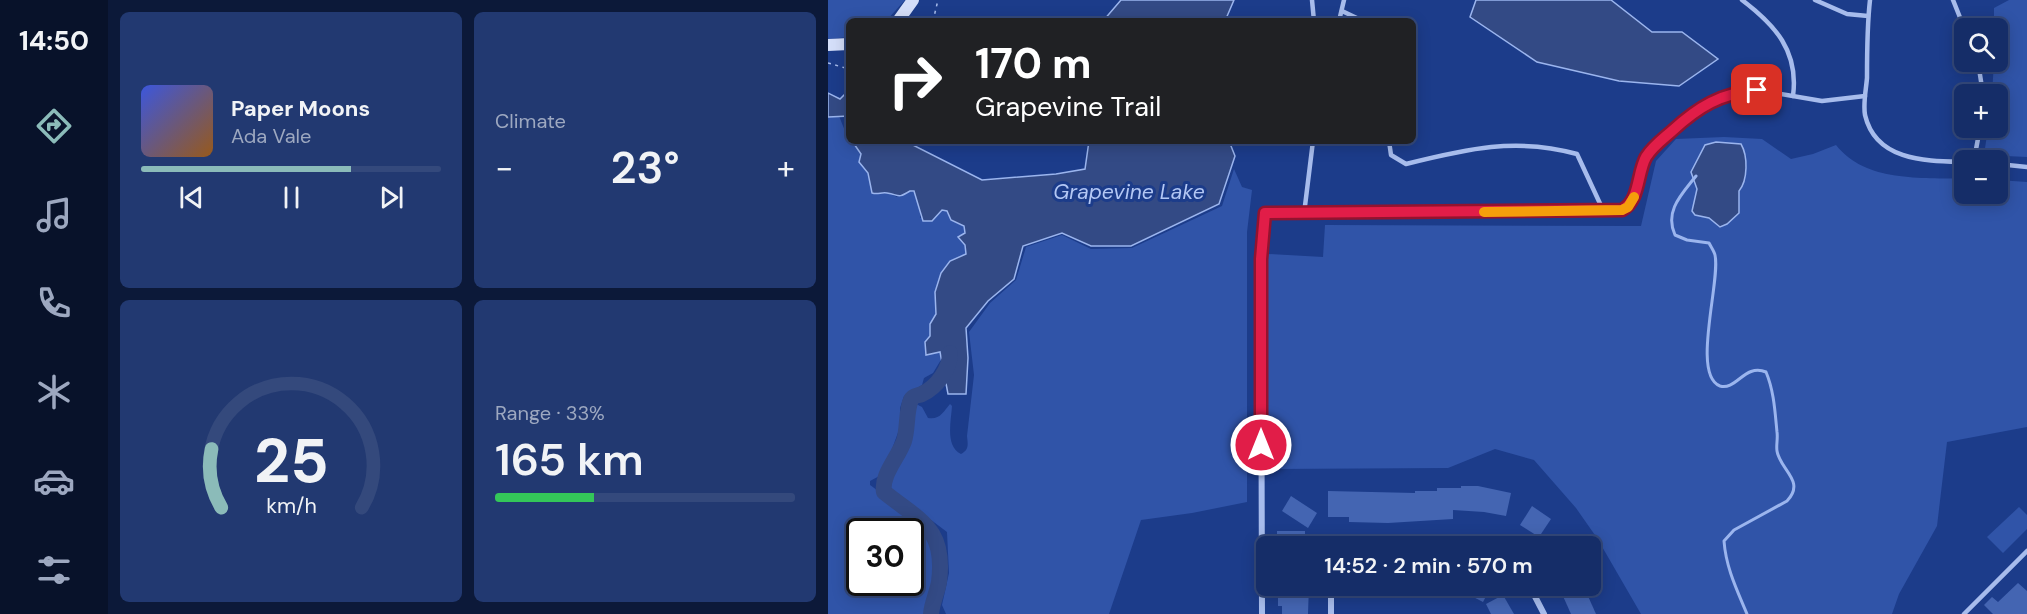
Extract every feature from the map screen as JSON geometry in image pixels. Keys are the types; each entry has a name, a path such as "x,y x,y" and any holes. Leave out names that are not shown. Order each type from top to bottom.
{"street":[{"path":"900,18 913,0"},
{"path":"828,45 846,44"},
{"path":"1262,614 1261,259 1265,213"},
{"path":"1331,596 1331,614"},
{"path":"1535,596 1544,614"}],"lane":[{"path":"1312,0 1314,18"},
{"path":"1340,18 1344,0"},
{"path":"1742,0 1763,16 1778,32 1788,52 1793,70 1793,96"},
{"path":"1815,0 1847,14 1868,16"},
{"path":"1869,0 1865,115 1871,128 1884,145 1897,154 1912,158 1954,161"},
{"path":"1953,0 1960,18"},
{"path":"1342,10 1357,18"},
{"path":"1265,213 1622,210 1628,207 1634,196 1645,158 1658,142 1699,108 1719,97 1757,90 1822,101 1865,96"},
{"path":"1304,214 1313,144"},
{"path":"1389,144 1391,155 1406,164 1440,154 1486,147 1541,146 1577,154 1603,210"},
{"path":"2008,165 2027,166"},
{"path":"1964,614 2027,552"}],"path":[{"path":"934,18 938,0"},
{"path":"828,63 846,68"}],"shaded area":[{"path":"828,0 905,0 889,18 846,18 846,37 828,39"},
{"path":"2009,0 2027,0 2027,157 2008,156 2008,150 1985,150 1987,138 2008,138 2008,84 1993,84 1993,72 2008,72 2008,18 1994,18 1994,8"},
{"path":"839,116 846,134 846,144 854,144 861,154 862,167 868,173 877,194 888,193 897,197 910,191 914,192 920,206 920,218 942,210 947,211 951,220 964,226 966,230 961,241 965,245 966,254 950,261 941,273 935,292 936,315 930,324 930,336 925,342 940,351 942,358 933,373 924,378 922,385 904,396 900,408 900,427 883,474 870,481 870,485 908,518 846,518 846,596 924,596 924,535 931,547 935,572 934,587 927,614 828,614 828,117"},
{"path":"1724,137 1762,139 1791,159 1836,145 1848,157 1878,172 1895,176 1954,179 1954,204 2008,204 2008,181 2027,182 2027,427 1947,442 1937,526 1899,594 1892,614 1641,614 1601,545 1601,536 1596,536 1576,508 1534,460 1495,449 1448,468 1261,469 1265,265 1268,254 1323,257 1325,225 1641,226 1656,161 1676,139"},
{"path":"1234,169 1242,187 1252,190 1247,232 1247,502 1141,520 1109,614 946,614 942,605 949,573 947,532 890,489 890,482 909,446 916,404 922,407 928,418 936,418 950,404 952,406 951,440 956,450 961,454 964,452 967,447 974,375 969,332 990,303 1016,280 1026,247 1062,235 1091,249 1132,248 1222,206"},
{"path":"2019,507 2027,515 2027,529 2003,553 1987,537"}],"water":[{"path":"1121,0 1234,0 1226,18 1106,18"},
{"path":"1476,0 1611,0 1652,32 1682,32 1718,59 1679,86 1619,81 1537,62 1470,17"},
{"path":"828,93 840,99 846,93 846,116 828,117"},
{"path":"1716,142 1741,144 1746,161 1744,181 1739,191 1739,213 1720,227 1709,218 1695,215 1692,211 1697,189 1691,172 1705,145"},
{"name":"Grapevine Lake","path":"854,144 911,144 982,180 1056,174 1085,169 1089,144 1230,144 1235,156 1219,204 1131,246 1091,246 1062,233 1023,246 1014,279 988,301 966,328 968,358 966,394 948,394 940,352 926,355 925,342 930,336 930,324 936,314 935,292 941,273 950,261 966,254 965,245 958,237 965,233 964,226 951,220 947,211 942,210 932,221 923,221 914,191 900,196 872,193 868,173 859,162 861,154"}],"building":[{"path":"1461,486 1478,486 1511,493 1506,516 1453,510 1453,519 1388,523 1349,522 1349,517 1328,517 1328,491 1415,493 1415,491 1437,491 1437,488 1461,488"},
{"path":"1291,496 1317,513 1308,528 1282,511"},
{"path":"1532,506 1551,519 1540,536 1520,525"},
{"path":"1277,531 1305,531 1305,536 1277,536"},
{"path":"2018,583 2027,591 2027,614 1993,614 1984,605 1992,597 1998,602"},
{"path":"1278,596 1309,596 1308,614 1282,614 1282,606 1278,606"},
{"path":"1471,596 1486,596 1483,602"},
{"path":"1504,596 1514,614 1491,614 1486,604"},
{"path":"1563,596 1588,596 1596,614 1571,614"}],"waterway":[{"path":"1696,176 1676,203 1672,226 1675,235 1687,240 1709,243 1715,255 1716,267 1707,346 1712,378 1720,386 1726,386 1752,371 1766,372 1774,402 1777,451 1794,487 1787,501 1734,530 1724,541 1730,570 1747,614"},
{"path":"931,614 939,582 940,564 934,537 919,519 884,492 884,486 887,473 904,441 911,400 914,396 928,391 937,382 948,365 950,353"}],"slow traffic":[{"path":"1484,212 1622,210 1628,207 1634,197"}],"route":[{"path":"1261,445 1261,259 1265,213 1622,210 1628,207 1634,196 1645,158 1658,142 1683,119 1719,97 1757,90"}]}
